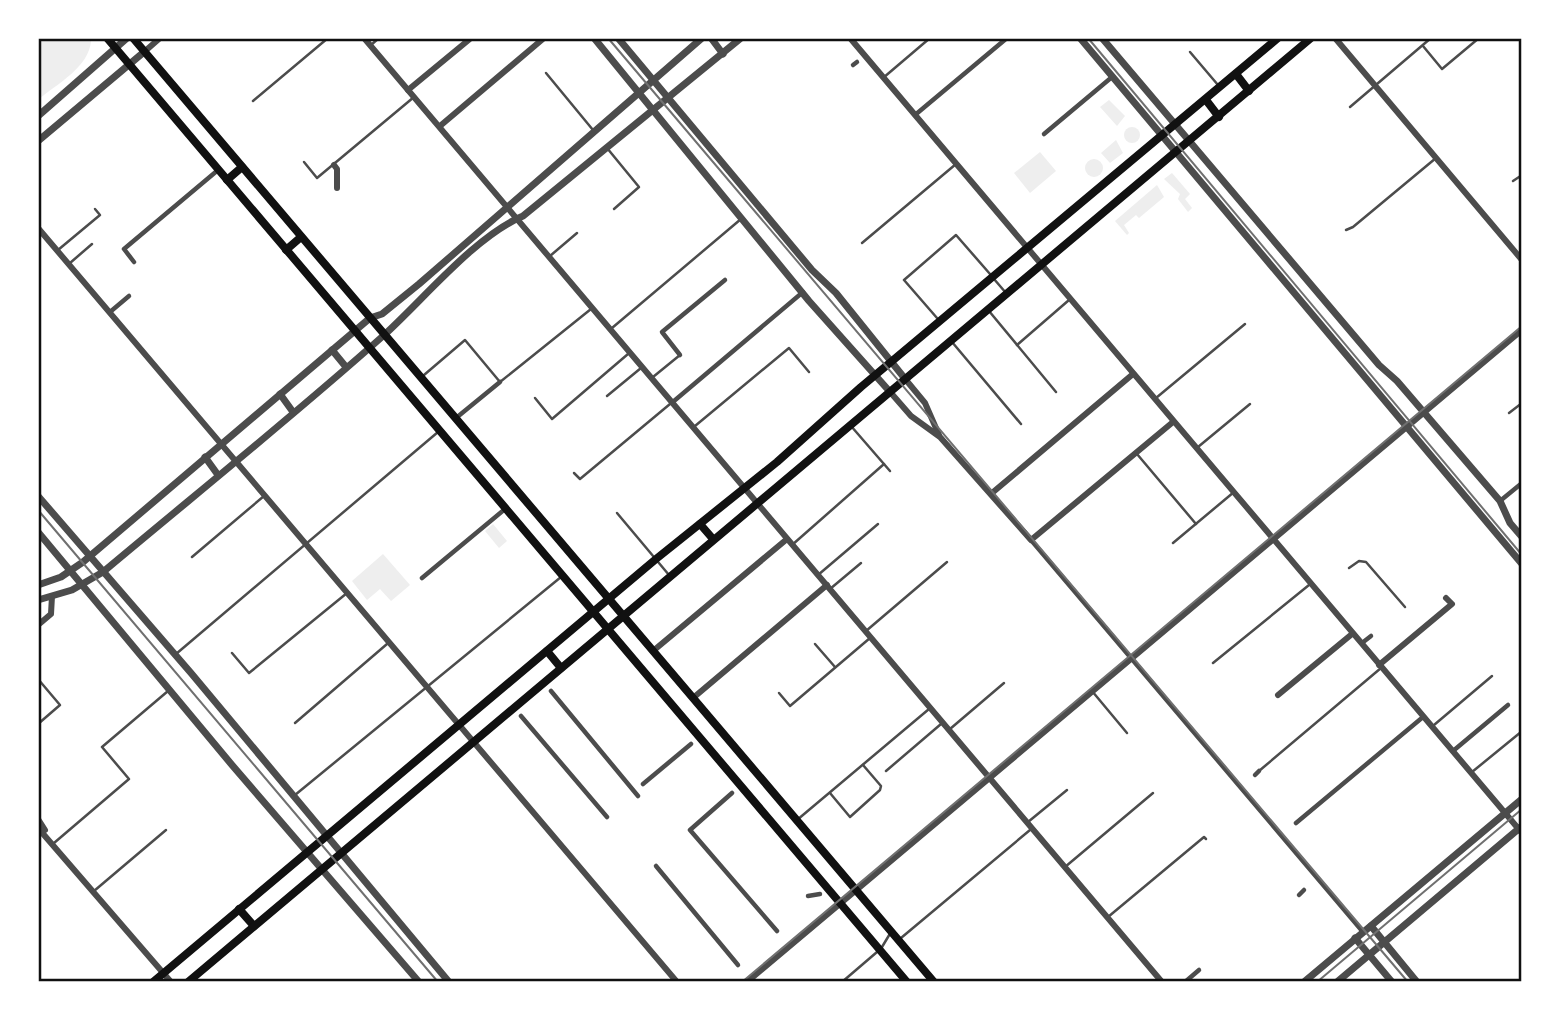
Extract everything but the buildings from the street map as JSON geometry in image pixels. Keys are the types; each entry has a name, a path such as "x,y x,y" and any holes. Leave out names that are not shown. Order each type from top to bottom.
{"main road":[{"path":"107,38 564,574 907,982"},
{"path":"133,38 933,982"},
{"path":"153,982 656,559 744,489 890,362 1278,38"},
{"path":"188,982 1311,38"},
{"path":"1236,74 1250,91"},
{"path":"1206,100 1219,117"},
{"path":"227,180 242,167"},
{"path":"286,250 301,237"},
{"path":"777,461 788,475"},
{"path":"477,474 492,462"},
{"path":"529,534 543,521"},
{"path":"700,524 713,539"},
{"path":"580,594 595,582"},
{"path":"547,651 561,668"},
{"path":"722,762 737,750"},
{"path":"753,798 767,786"},
{"path":"809,865 823,853"},
{"path":"239,909 254,926"}],"street":[{"path":"38,116 127,38"},
{"path":"38,141 160,38"},
{"path":"364,38 674,401 755,503 944,722 1162,982"},
{"path":"408,90 471,38"},
{"path":"440,126 544,38"},
{"path":"594,38 803,292 911,416 940,437 992,493 1363,932"},
{"path":"618,38 812,270 836,293 882,348 890,362 925,403 940,437"},
{"path":"38,585 71,571 370,318 382,314 419,284 702,38"},
{"path":"711,38 723,54"},
{"path":"38,600 83,585 103,572 369,348 452,269 508,222 518,218 741,38"},
{"path":"850,38 1310,585 1520,829 1337,982"},
{"path":"915,114 1007,38"},
{"path":"1080,38 1521,564"},
{"path":"1102,38 1379,365 1424,412 1500,501 1510,523 1521,537"},
{"path":"1335,38 1521,260"},
{"path":"1044,134 1112,77"},
{"path":"569,154 580,168"},
{"path":"334,165 337,169 337,188"},
{"path":"134,262 124,249 218,170"},
{"path":"38,228 677,982"},
{"path":"680,355 662,332 724,279"},
{"path":"674,401 803,292"},
{"path":"110,312 129,296"},
{"path":"747,982 1521,330"},
{"path":"332,350 346,367"},
{"path":"992,493 1133,374"},
{"path":"456,419 500,382"},
{"path":"280,394 293,412"},
{"path":"1031,540 1173,422"},
{"path":"205,457 218,475"},
{"path":"1500,501 1521,483"},
{"path":"38,496 449,982"},
{"path":"422,578 506,508"},
{"path":"38,532 168,690 419,982"},
{"path":"653,651 790,542"},
{"path":"692,698 829,587"},
{"path":"38,625 50,616 52,596"},
{"path":"1380,667 1452,604 1446,598"},
{"path":"1278,695 1352,634"},
{"path":"1361,644 1371,636"},
{"path":"551,691 636,790 638,796"},
{"path":"1452,752 1508,705"},
{"path":"521,716 607,817"},
{"path":"1296,823 1423,718"},
{"path":"643,784 691,744"},
{"path":"732,793 690,830 777,931"},
{"path":"1304,982 1521,799"},
{"path":"38,820 54,843 171,982"},
{"path":"38,828 54,843"},
{"path":"656,866 711,936 738,965"},
{"path":"1298,895 1304,890"},
{"path":"808,896 820,894"},
{"path":"752,902 760,901"},
{"path":"1371,926 1417,982"},
{"path":"1356,938 1392,982"},
{"path":"1185,982 1199,970"}],"lane":[{"path":"253,101 328,38"},
{"path":"370,46 380,38"},
{"path":"883,78 930,38"},
{"path":"1350,107 1431,38"},
{"path":"1423,46 1442,69 1479,38"},
{"path":"1190,52 1220,88"},
{"path":"546,73 596,132"},
{"path":"304,162 317,178 414,97"},
{"path":"606,147 639,187 614,209"},
{"path":"1346,230 1436,158"},
{"path":"862,243 956,164"},
{"path":"1513,181 1521,175"},
{"path":"58,250 100,215 95,209"},
{"path":"612,328 743,216"},
{"path":"550,256 577,233"},
{"path":"939,321 904,279 956,235 1008,295"},
{"path":"70,263 92,244"},
{"path":"1017,345 1069,300"},
{"path":"421,377 465,341 500,382 593,306"},
{"path":"989,311 1056,391"},
{"path":"1154,400 1245,324"},
{"path":"952,342 1021,424"},
{"path":"695,426 789,348 810,372"},
{"path":"535,398 552,419 631,351"},
{"path":"653,377 680,355"},
{"path":"607,396 644,366"},
{"path":"574,473 580,479 674,401"},
{"path":"1509,413 1521,403"},
{"path":"1196,449 1250,404"},
{"path":"851,426 890,471"},
{"path":"175,655 440,430"},
{"path":"1136,453 1196,524"},
{"path":"790,542 884,464"},
{"path":"1173,544 1234,492"},
{"path":"192,557 264,496"},
{"path":"617,513 670,577"},
{"path":"818,575 878,524"},
{"path":"1349,568 1359,561 1366,562 1405,607"},
{"path":"779,693 790,706 947,562"},
{"path":"829,587 861,563"},
{"path":"293,797 564,574"},
{"path":"1213,663 1310,585"},
{"path":"232,653 249,673 347,593"},
{"path":"295,723 389,642"},
{"path":"815,644 835,667"},
{"path":"1257,773 1380,667"},
{"path":"1431,727 1492,676"},
{"path":"38,679 60,705 38,724"},
{"path":"950,730 1004,683"},
{"path":"54,843 129,779 102,747 168,690"},
{"path":"1092,691 1127,733"},
{"path":"796,821 931,707"},
{"path":"886,771 944,722"},
{"path":"1471,773 1521,732"},
{"path":"830,793 850,817 880,790 881,786 863,765"},
{"path":"898,940 1067,790"},
{"path":"1065,867 1153,793"},
{"path":"94,891 166,830"},
{"path":"1108,917 1204,837 1206,839"},
{"path":"842,982 880,950 891,931"}],"shaded area":[{"path":"39,38 91,41 85,59 78,67 39,99"},
{"path":"1109,100 1125,116 1117,126 1100,107"},
{"path":"1132,127 1138,129 1138,141 1132,143 1126,141 1124,135 1126,129"},
{"path":"1116,140 1123,153 1110,163 1101,153"},
{"path":"1040,152 1056,171 1030,193 1014,173"},
{"path":"1094,159 1100,162 1103,168 1100,174 1094,177 1088,174 1085,168 1088,162"},
{"path":"1172,173 1190,194 1185,199 1192,208 1188,212 1178,199 1180,194 1164,179"},
{"path":"1157,185 1164,197 1139,218 1136,215 1124,225 1129,233 1127,235 1115,221"},
{"path":"493,524 507,541 499,548 485,531"},
{"path":"383,554 410,585 391,601 380,589 367,600 352,581"}],"tram line":[{"path":"608,38 1408,982"},
{"path":"1088,38 1522,555"},
{"path":"742,982 1522,326"},
{"path":"38,510 438,982"},
{"path":"1317,982 1522,809"}]}
